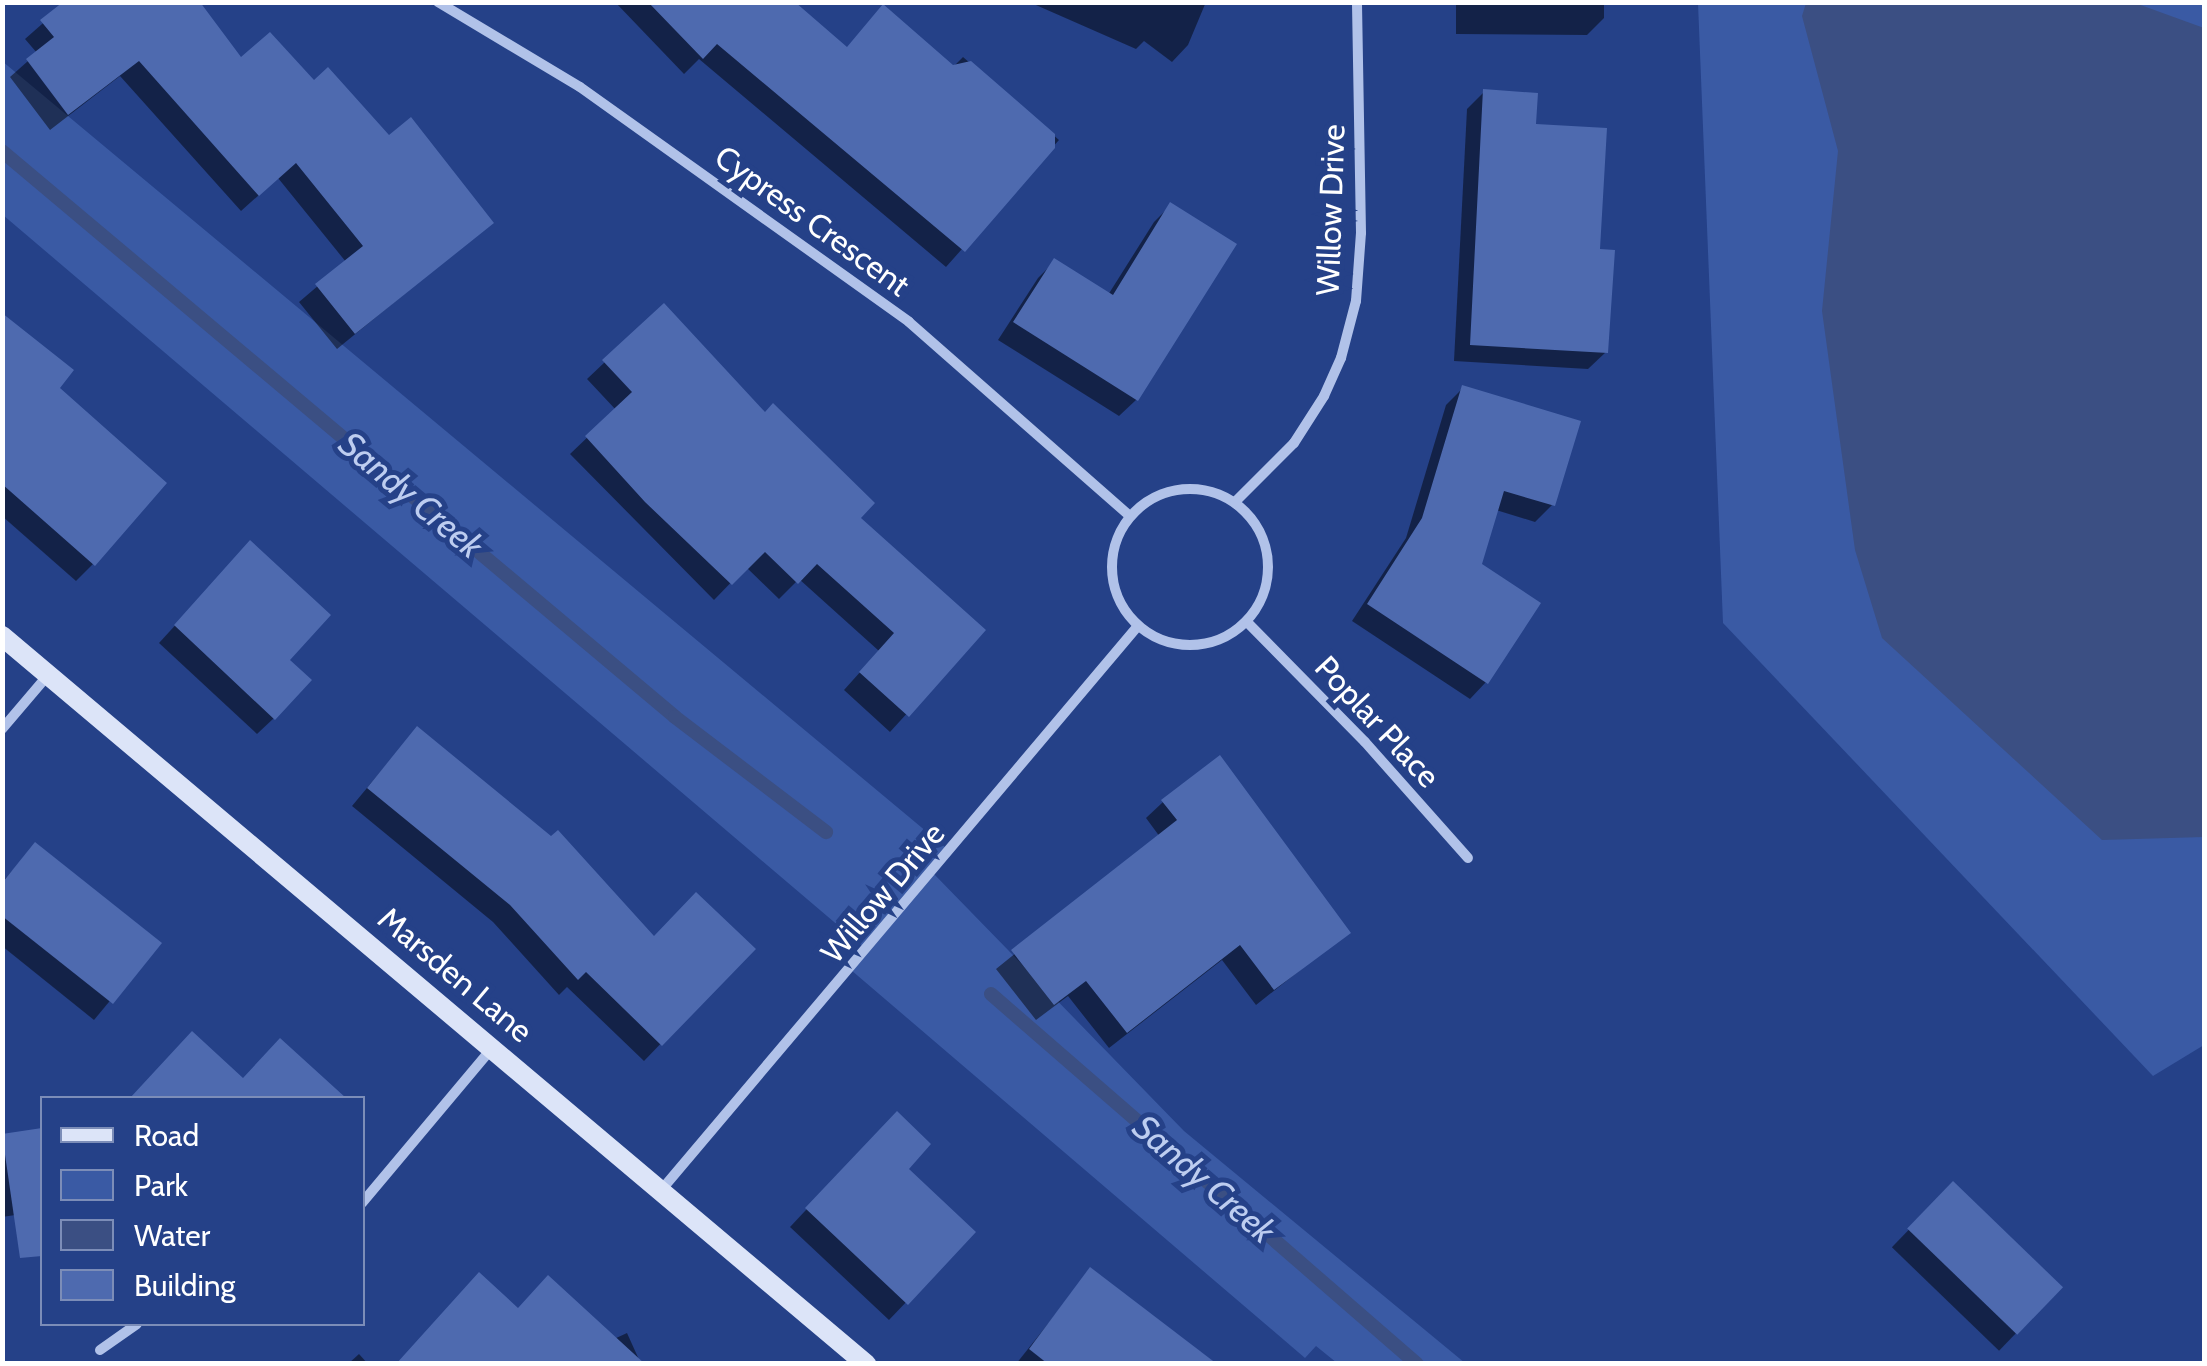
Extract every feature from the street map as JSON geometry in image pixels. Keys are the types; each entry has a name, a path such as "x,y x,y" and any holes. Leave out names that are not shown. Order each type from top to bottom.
{"main road":[{"name":"Marsden Lane","path":"2,636 663,1188 866,1364"}],"street":[{"name":"Cypress Crescent","path":"438,2 580,86 909,322 1130,516"},
{"name":"Willow Drive","path":"1235,502 1294,443 1324,396 1342,358 1356,301 1361,233 1357,2"},
{"path":"1180,489 1209,490 1235,502 1259,527 1269,560 1265,594 1247,622 1222,640 1194,646 1164,641 1138,626 1120,602 1112,572 1115,542 1130,516 1152,498 1180,489"},
{"name":"Poplar Place","path":"1247,622 1366,742 1468,858"},
{"name":"Willow Drive","path":"663,1188 1138,626"},
{"path":"2,728 48,675"},
{"path":"365,1199 493,1046"},
{"path":"100,1350 133,1326"}],"green space":[{"path":"1698,3 2204,3 2204,1045 2153,1076 1723,623"},
{"path":"2,61 951,852 933,873 1184,1131 1465,1363 1337,1363 1316,1346 1305,1358 851,970 867,950 3,215"}],"water":[{"path":"1806,3 2135,3 2204,28 2204,837 2102,840 1882,638 1855,550 1822,311 1838,151 1802,16"}],"building":[{"path":"63,2 200,2 241,57 270,32 314,80 328,67 389,135 411,117 494,223 355,334 315,284 363,246 296,163 259,196 139,61 68,115 26,59 54,37 40,20"},
{"path":"648,2 795,2 847,47 883,4 953,65 971,61 1055,134 1055,148 965,252 717,44 703,59"},
{"path":"1483,89 1538,93 1536,124 1607,128 1600,249 1615,250 1608,353 1470,345"},
{"path":"1170,202 1237,244 1138,401 1013,322 1054,258 1113,295"},
{"path":"664,303 765,412 773,403 875,503 861,518 986,630 909,717 859,672 894,633 817,564 798,584 765,552 732,585 645,502 585,436 632,392 602,360"},
{"path":"2,313 74,370 60,388 167,483 95,566 2,484"},
{"path":"1462,385 1581,421 1555,506 1504,491 1482,564 1541,603 1488,684 1367,604 1422,518"},
{"path":"250,540 331,615 290,660 312,680 275,720 174,625"},
{"path":"417,726 551,836 558,830 654,936 696,892 756,949 662,1046 586,972 578,980 510,905 367,788"},
{"path":"1220,755 1351,933 1274,990 1240,945 1127,1033 1086,981 1054,1005 1011,950 1177,820 1161,800"},
{"path":"35,842 162,943 113,1004 2,916 2,883"},
{"path":"192,1031 243,1078 280,1038 344,1096 132,1096"},
{"path":"897,1111 931,1144 909,1169 976,1232 908,1305 805,1208"},
{"path":"40,1128 40,1256 20,1258 2,1134"},
{"path":"1953,1181 2063,1287 2017,1335 1907,1228"},
{"path":"1090,1267 1217,1364 1048,1364 1029,1349"},
{"path":"479,1272 518,1308 548,1275 645,1364 396,1364"}],"waterway":[{"name":"Sandy Creek","path":"2,151 675,717 826,832"},
{"name":"Sandy Creek","path":"991,994 1417,1364"}]}
